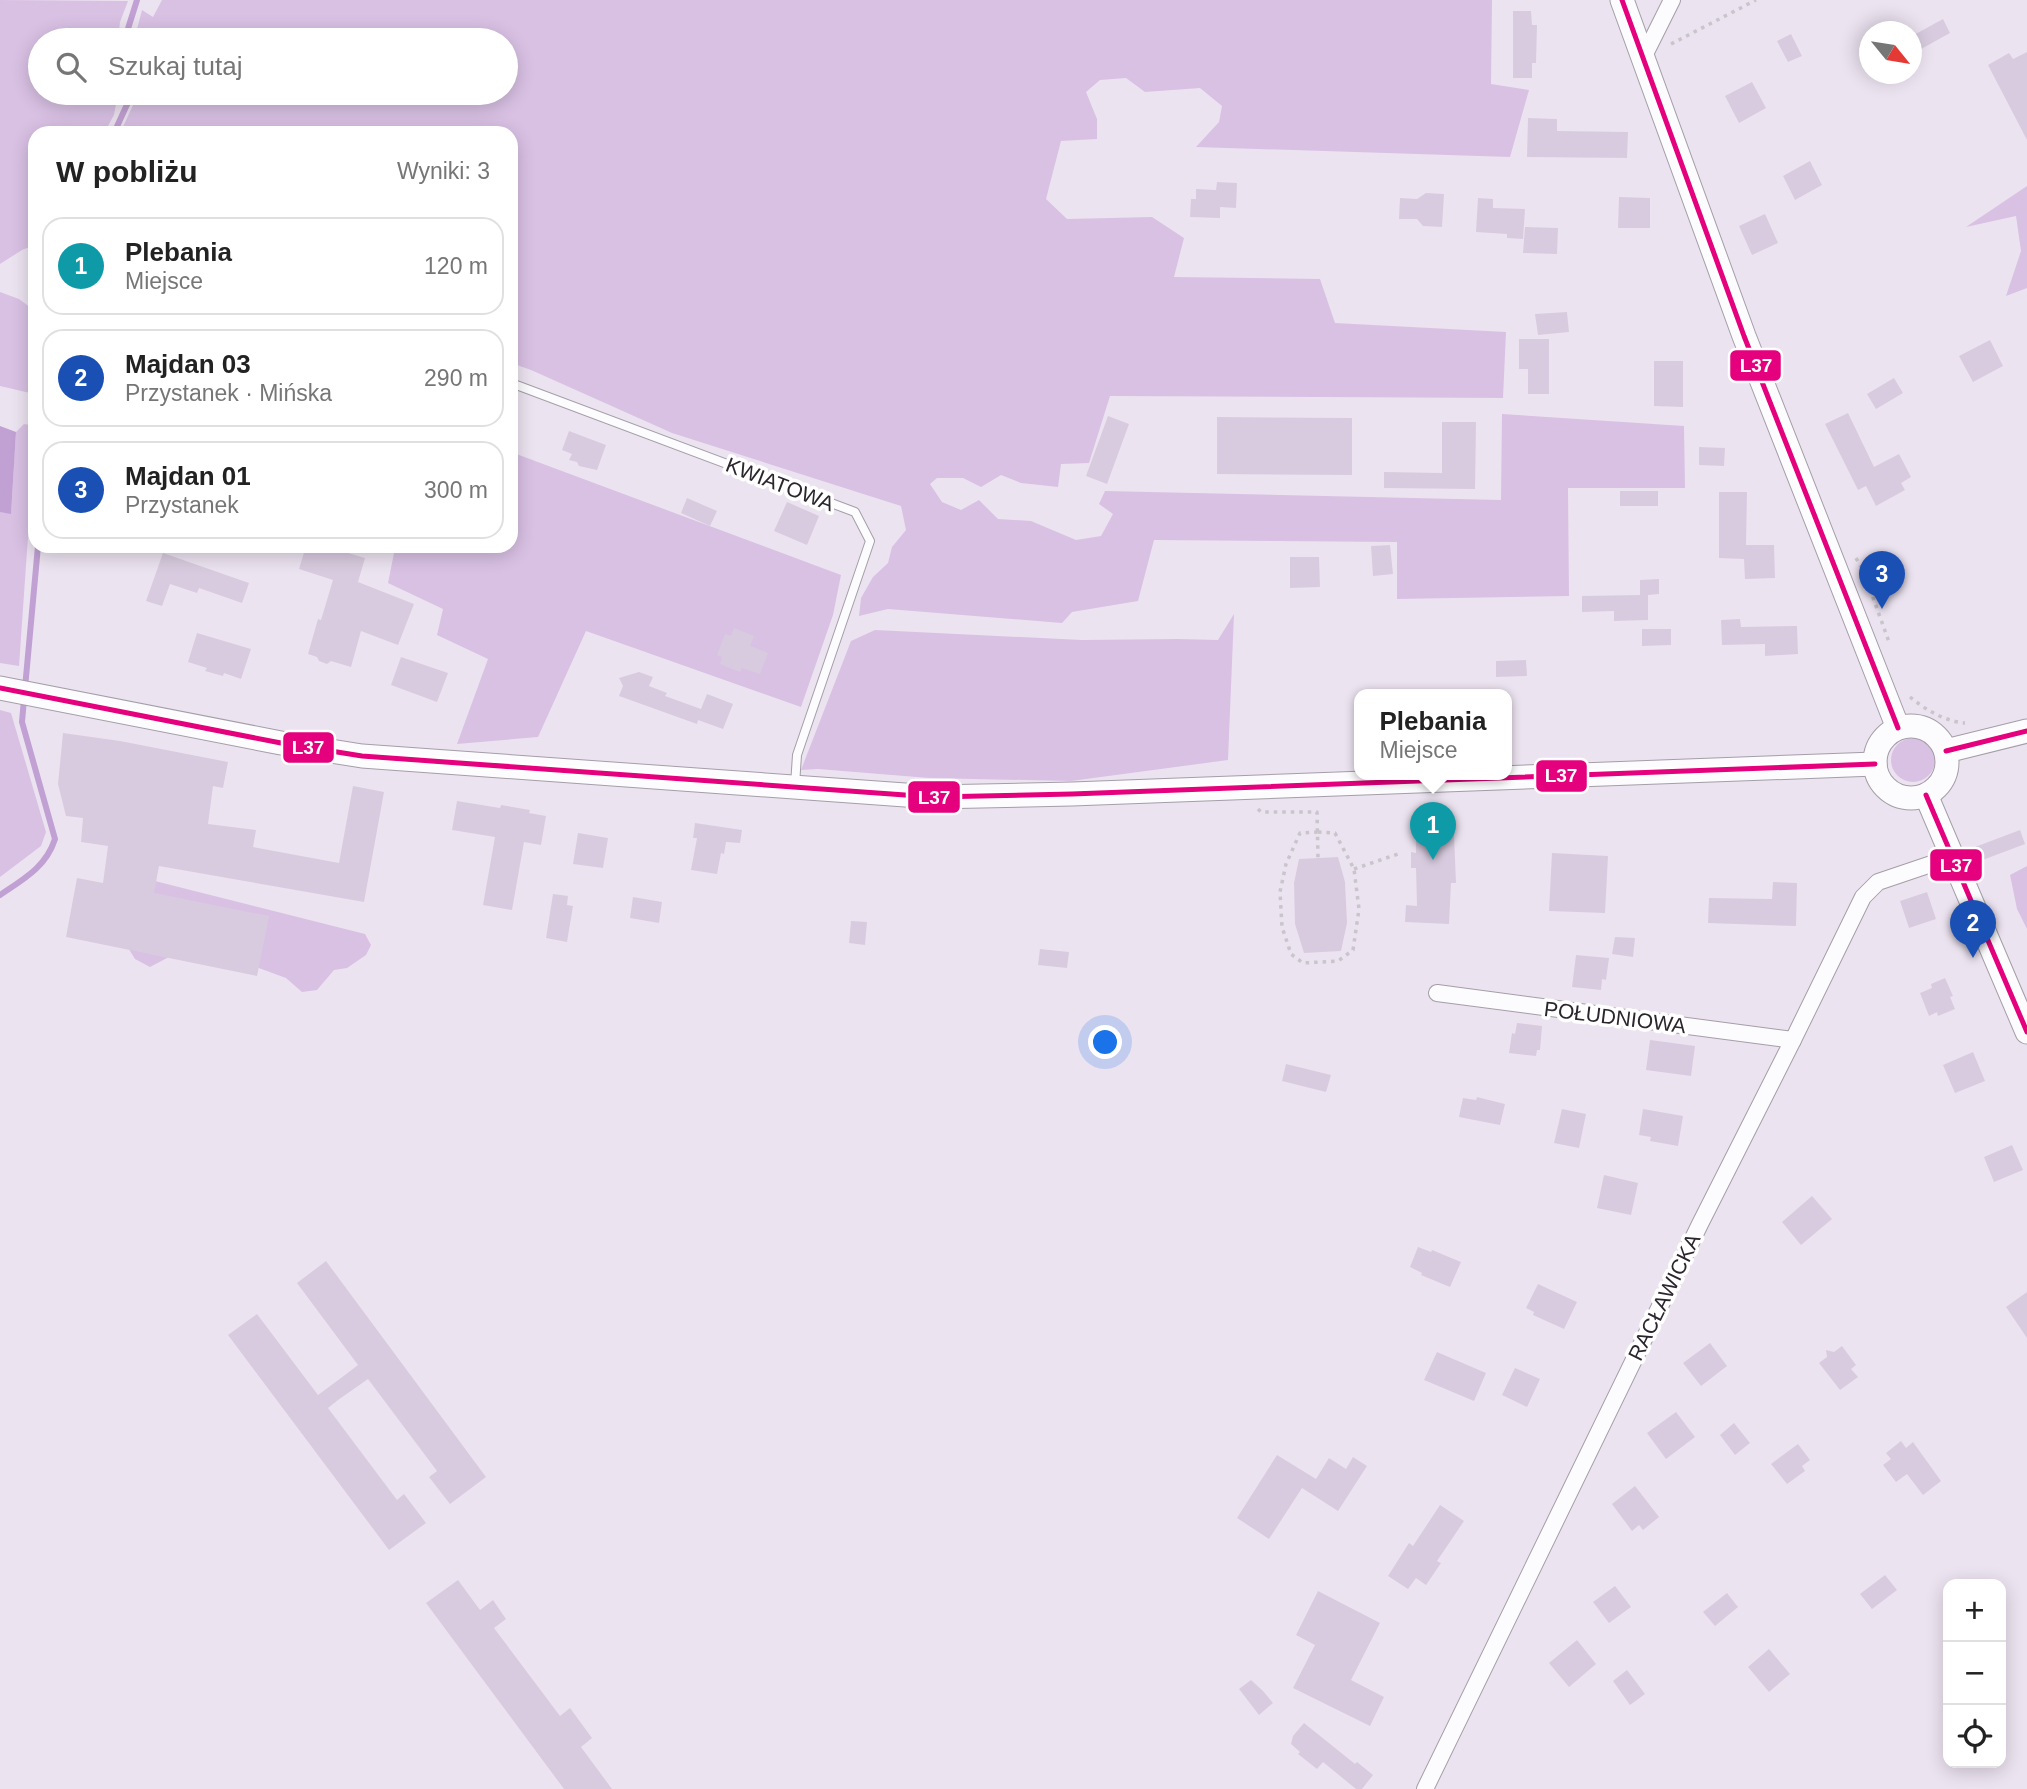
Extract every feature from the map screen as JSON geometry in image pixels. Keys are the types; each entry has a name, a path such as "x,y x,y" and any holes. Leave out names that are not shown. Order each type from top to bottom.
{"street":[{"path":"1622,0 1744,336 1898,728"},
{"path":"1643,58 1672,0"},
{"path":"4,689 281,743 362,756 933,797 1180,797 1875,764"},
{"path":"1921,727 1932,732 1946,751 1948,764 1937,788 1926,795 1912,798 1899,796 1887,788 1879,777 1875,764 1881,742 1898,728 1921,727"},
{"path":"1946,751 2027,731"},
{"path":"1926,795 2027,1032"},
{"name":"RACŁAWICKA","path":"1425,1789 1700,1224 1863,897 1878,882 1952,857"},
{"name":"POŁUDNIOWA","path":"1437,993 1793,1040"}],"lane":[{"name":"KWIATOWA","path":"518,386 855,512 870,541 797,755 795,788"}],"path":[{"path":"1643,58 1754,1"},
{"path":"1317,816 1318,858"},
{"path":"1318,832 1335,833 1354,869 1359,909 1353,950 1338,961 1303,963 1291,954 1282,927 1280,892 1286,864 1300,833 1318,832"},
{"path":"1354,869 1398,854"}],"shaded area":[{"path":"0,0 128,1 119,28 28,28 28,105 116,105 108,126 28,126 28,248 0,264"},
{"path":"162,0 1492,0 1491,84 1529,90 1510,157 1196,147 1219,122 1222,106 1200,88 1145,92 1126,78 1100,80 1086,92 1097,119 1097,139 1061,141 1046,199 1067,219 1152,217 1184,238 1174,277 1320,279 1335,323 1506,332 1503,398 1110,396 1089,463 1061,464 1058,487 1021,483 1001,475 981,487 963,478 937,478 930,484 942,502 961,510 979,500 998,519 1031,521 1076,540 1101,536 1113,514 1099,504 1105,491 1501,500 1502,414 1684,426 1685,488 1568,488 1569,596 1397,599 1397,542 1154,540 1138,601 1072,612 1062,623 888,609 859,616 861,598 873,577 888,563 892,547 906,530 901,506 672,433 518,365 518,126 123,126 133,105 518,105 518,28 137,28 142,10 153,17"},
{"path":"2027,186 2027,288 2006,296 2021,251 2016,216 1966,227"},
{"path":"0,292 28,306 28,393 0,386"},
{"path":"24,424 28,425 28,537 19,666 0,663 0,512 11,513 16,432"},
{"path":"0,426 16,432 11,514 0,512"},
{"path":"518,455 841,575 833,615 801,707 586,631 538,737 457,744 488,659 437,635 443,609 388,583 394,553 518,553"},
{"path":"1234,614 1228,760 1071,781 929,778 801,770 851,641 875,630 1082,640 1218,640"},
{"path":"0,710 11,713 46,832 41,846 0,877"},
{"path":"1913,738 1928,745 1935,760 1928,775 1913,782 1898,775 1891,760 1898,745"},
{"path":"2027,866 2027,929 2017,909 2010,875"},
{"path":"147,879 365,934 371,945 366,955 347,968 334,970 317,990 302,992 286,978 253,966 184,949 150,967 135,959 127,946"}],"building":[{"path":"1513,11 1531,11 1532,25 1537,25 1536,63 1532,63 1532,78 1513,78"},
{"path":"1943,19 1950,33 1922,48 1922,31"},
{"path":"1791,34 1802,56 1788,62 1777,41"},
{"path":"2027,52 2027,140 1988,65 2009,53 2013,59"},
{"path":"1752,82 1766,108 1739,123 1725,96"},
{"path":"1528,118 1557,119 1557,131 1628,132 1627,158 1527,157"},
{"path":"1810,161 1822,185 1795,200 1783,176"},
{"path":"1217,182 1237,183 1236,208 1220,207 1220,218 1190,217 1191,199 1196,199 1196,189 1216,190"},
{"path":"1426,193 1444,194 1442,227 1423,226 1417,219 1399,219 1400,198 1417,199"},
{"path":"1619,197 1650,198 1650,228 1618,228"},
{"path":"1478,198 1493,199 1493,208 1525,209 1523,239 1507,238 1507,234 1476,232"},
{"path":"1765,214 1778,243 1752,255 1739,226"},
{"path":"1525,227 1558,228 1557,254 1523,253"},
{"path":"1567,312 1569,332 1538,335 1535,314"},
{"path":"1519,339 1549,339 1549,394 1528,394 1528,369 1519,369"},
{"path":"1990,340 2003,366 1973,382 1959,356"},
{"path":"1654,361 1683,361 1683,407 1654,406"},
{"path":"1894,378 1903,393 1876,409 1867,394"},
{"path":"1848,413 1874,467 1899,454 1911,477 1901,483 1905,490 1876,506 1866,486 1858,490 1825,424"},
{"path":"1108,416 1129,424 1107,484 1086,476"},
{"path":"1217,417 1352,418 1352,475 1217,474"},
{"path":"1442,422 1476,422 1475,489 1384,488 1384,472 1442,473"},
{"path":"569,431 606,445 597,470 579,466 577,462 569,460 572,454 562,450"},
{"path":"1699,447 1725,448 1724,466 1699,465"},
{"path":"1620,491 1658,491 1658,506 1620,506"},
{"path":"1719,492 1747,492 1746,545 1774,545 1775,578 1745,579 1744,559 1719,558"},
{"path":"687,498 717,511 710,526 681,513"},
{"path":"787,502 819,516 807,545 774,531"},
{"path":"1390,545 1393,574 1373,576 1371,546"},
{"path":"163,553 249,583 242,603 199,588 197,593 170,584 162,606 146,601"},
{"path":"304,553 348,553 365,558 358,582 414,604 398,645 361,631 351,667 331,661 327,664 308,654 333,580 299,569"},
{"path":"1290,557 1319,557 1320,587 1290,588"},
{"path":"1659,579 1659,594 1648,595 1648,620 1614,621 1614,611 1582,612 1582,596 1640,595 1640,580"},
{"path":"1740,619 1741,627 1797,626 1798,654 1765,656 1765,644 1722,645 1721,620"},
{"path":"734,628 754,636 750,646 768,653 760,674 742,668 740,672 720,664 722,657 717,655 725,634 731,636"},
{"path":"1642,629 1671,629 1671,645 1642,646"},
{"path":"197,633 251,649 241,679 224,673 223,676 205,671 207,668 188,662"},
{"path":"401,657 448,673 437,702 391,685"},
{"path":"1526,660 1527,676 1496,677 1496,661"},
{"path":"639,672 653,677 649,686 667,693 665,696 701,709 707,694 733,704 723,729 698,720 697,724 619,696 623,686 619,678"},
{"path":"63,733 228,762 223,788 213,786 208,824 256,830 253,847 339,863 353,786 384,792 364,902 159,866 154,893 269,916 257,976 66,937 77,878 103,883 108,846 81,842 83,818 66,816 58,784"},
{"path":"457,801 500,808 501,805 546,816 541,845 524,842 512,910 483,905 495,837 452,830"},
{"path":"695,823 742,830 740,843 726,842 717,874 691,870 697,838 693,838"},
{"path":"2020,830 2025,844 1980,861 1975,847"},
{"path":"578,833 608,838 603,868 573,864"},
{"path":"1454,835 1456,883 1451,883 1449,924 1405,922 1406,905 1417,906 1416,868 1411,868 1411,852 1416,853 1416,836"},
{"path":"1552,853 1608,856 1605,913 1549,911"},
{"path":"1338,857 1345,882 1347,923 1341,951 1304,953 1295,924 1294,883 1299,859"},
{"path":"1773,882 1797,883 1796,926 1708,923 1709,898 1772,899"},
{"path":"1927,892 1936,919 1909,928 1900,901"},
{"path":"553,894 568,896 567,905 573,906 567,942 546,938"},
{"path":"633,897 662,902 659,923 630,918"},
{"path":"851,921 867,922 865,945 849,943"},
{"path":"1615,937 1635,938 1633,957 1612,954"},
{"path":"1040,949 1069,952 1067,968 1038,965"},
{"path":"1576,955 1609,958 1606,980 1602,979 1601,990 1572,987"},
{"path":"1945,978 1955,1009 1938,1016 1937,1012 1929,1016 1920,993"},
{"path":"1517,1023 1542,1026 1540,1050 1537,1050 1536,1056 1509,1053 1512,1033 1515,1034"},
{"path":"1650,1040 1695,1046 1691,1076 1646,1070"},
{"path":"1973,1052 1985,1081 1955,1093 1943,1065"},
{"path":"1286,1064 1331,1075 1326,1092 1282,1081"},
{"path":"1477,1097 1505,1104 1500,1125 1459,1117 1463,1098 1476,1100"},
{"path":"1562,1109 1586,1114 1579,1148 1554,1143"},
{"path":"1643,1109 1683,1116 1678,1146 1650,1141 1651,1137 1639,1135"},
{"path":"2012,1145 2023,1170 1994,1182 1984,1157"},
{"path":"1604,1175 1638,1183 1631,1215 1597,1208"},
{"path":"1812,1196 1832,1219 1801,1245 1782,1222"},
{"path":"1418,1247 1461,1262 1450,1287 1421,1275 1422,1273 1410,1267"},
{"path":"326,1261 486,1477 450,1504 429,1477 437,1471 368,1379 338,1400 328,1408 397,1500 404,1494 426,1523 389,1550 228,1335 257,1314 318,1395 341,1378 358,1365 297,1283"},
{"path":"1538,1284 1577,1302 1564,1329 1533,1315 1534,1312 1526,1308"},
{"path":"2027,1292 2027,1338 2006,1307"},
{"path":"1710,1343 1727,1366 1701,1386 1683,1363"},
{"path":"1842,1346 1856,1365 1851,1369 1858,1377 1840,1390 1819,1363 1827,1357 1826,1350 1834,1352"},
{"path":"1437,1352 1486,1373 1474,1401 1424,1380"},
{"path":"1515,1368 1540,1379 1527,1407 1502,1395"},
{"path":"1676,1412 1695,1437 1666,1459 1647,1433"},
{"path":"1734,1423 1750,1443 1735,1455 1720,1435"},
{"path":"1901,1441 1906,1448 1913,1442 1941,1481 1923,1495 1907,1474 1896,1482 1883,1465 1891,1459 1886,1453"},
{"path":"1798,1444 1810,1460 1802,1466 1805,1471 1787,1484 1771,1464"},
{"path":"1277,1455 1316,1479 1329,1458 1346,1469 1353,1457 1367,1466 1338,1511 1302,1488 1269,1539 1237,1518"},
{"path":"1635,1486 1659,1517 1643,1530 1639,1525 1632,1531 1612,1504"},
{"path":"1440,1505 1464,1521 1437,1561 1441,1563 1426,1585 1416,1578 1408,1589 1388,1576 1409,1543 1413,1546"},
{"path":"1885,1575 1897,1590 1872,1609 1860,1594"},
{"path":"458,1580 480,1610 493,1600 506,1619 494,1628 560,1716 570,1708 592,1738 581,1747 612,1789 564,1789 426,1603"},
{"path":"1615,1586 1631,1607 1609,1623 1593,1602"},
{"path":"1318,1591 1380,1623 1351,1680 1384,1697 1370,1726 1293,1688 1315,1645 1296,1635"},
{"path":"1727,1593 1738,1607 1715,1626 1703,1612"},
{"path":"1577,1640 1596,1664 1569,1687 1549,1663"},
{"path":"1769,1649 1790,1674 1769,1692 1748,1667"},
{"path":"1627,1670 1645,1694 1630,1705 1613,1681"},
{"path":"1251,1680 1273,1703 1259,1715 1239,1689"},
{"path":"1304,1723 1373,1775 1362,1789 1356,1789 1323,1762 1317,1769 1298,1754 1300,1752 1291,1744 1293,1736"}],"waterway":[{"path":"128,28 137,0"},
{"path":"117,126 127,105"},
{"path":"25,688 37,553"},
{"path":"0,895 40,865 55,839 22,722 24,699"}],"transit line":[{"name":"L37","path":"1622,0 1744,336 1898,728"},
{"name":"L37","path":"0,688 281,743 362,756 933,797 1447,780"},
{"name":"L37","path":"1946,751 2027,731"},
{"name":"L37","path":"1512,778 1875,764"},
{"name":"L37","path":"1926,795 2027,1032"}],"place":[{"name":"Majdan 01","path":"1882,609"},
{"name":"Plebania","path":"1433,860"},
{"name":"Majdan 03","path":"1973,958"}]}
